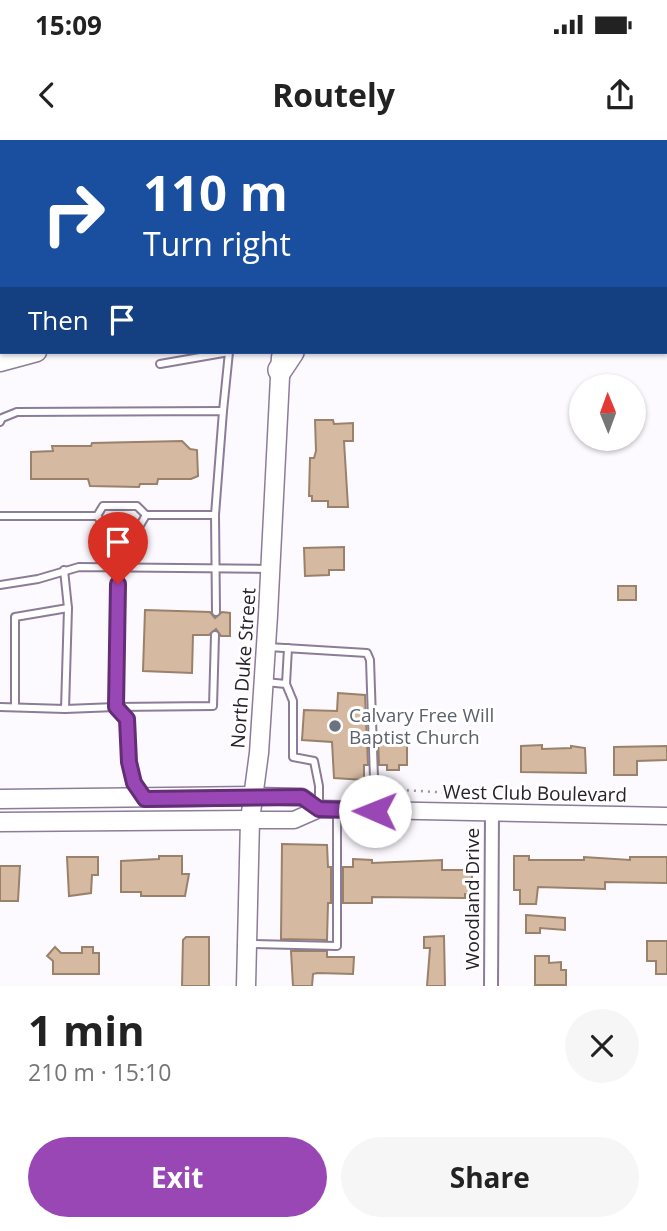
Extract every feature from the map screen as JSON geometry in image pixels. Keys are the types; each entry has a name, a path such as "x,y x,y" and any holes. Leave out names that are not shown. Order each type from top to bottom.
{"main road":[{"path":"0,362 30,354"},
{"name":"North Duke Street","path":"246,986 250,820 266,646 285,358"},
{"name":"West Club Boulevard","path":"0,800 253,796"},
{"name":"West Club Boulevard","path":"0,822 250,820"}],"street":[{"name":"West Club Boulevard","path":"253,796 302,797 319,809"},
{"name":"West Club Boulevard","path":"250,820 294,820 319,809 667,816"},
{"name":"Woodland Drive","path":"491,986 492,813"}],"lane":[{"path":"160,364 218,354"},
{"path":"216,612 215,515 229,354"},
{"path":"0,422 2,418 17,412 223,411"},
{"path":"97,516 103,506 116,505 137,506 146,515 215,515"},
{"path":"97,516 106,527 139,527 146,515"},
{"path":"0,516 97,516"},
{"path":"0,585 37,579 65,570 118,566 270,569"},
{"path":"118,566 116,707 127,719 129,762 134,783 145,799"},
{"path":"65,570 68,608 65,709"},
{"path":"15,707 15,617 68,608"},
{"path":"0,706 65,709 213,706 215,635"},
{"path":"266,646 367,653 370,660 375,811"},
{"path":"288,648 286,684 293,701 293,757 314,761 319,786 319,809"},
{"path":"263,682 286,684"},
{"path":"247,943 337,946 337,810"}],"path":[{"path":"373,788 452,793"}],"building":[{"path":"315,420 333,420 334,424 353,423 353,441 344,441 348,507 328,507 328,501 312,501 312,496 309,496 310,458 314,458 316,451"},
{"path":"182,441 190,449 197,450 198,476 191,479 158,479 157,484 140,484 139,487 90,486 88,479 31,479 31,452 53,451 52,446"},
{"path":"344,547 344,570 329,570 329,575 305,576 304,548"},
{"path":"618,586 636,586 636,600 618,600"},
{"path":"145,610 210,612 215,618 222,612 230,613 230,636 221,636 216,629 209,635 193,635 192,673 143,671"},
{"name":"Calvary Free Will Baptist Church","path":"338,693 365,695 368,765 364,765 364,780 334,778 332,742 302,740 304,710 337,711"},
{"path":"378,736 407,736 407,765 399,765 399,770 387,770 387,765 379,765"},
{"path":"542,745 542,749 571,746 585,748 586,773 521,772 521,746"},
{"path":"667,746 667,760 637,761 637,775 614,775 614,747"},
{"path":"282,844 327,845 328,867 331,867 331,903 328,903 327,940 281,939"},
{"path":"159,856 182,856 182,874 189,874 185,896 141,896 141,892 121,892 121,861 159,859"},
{"path":"514,856 529,856 529,860 584,860 584,857 630,860 630,857 667,857 667,883 605,882 605,889 538,887 536,904 520,904 520,890 514,890"},
{"path":"67,857 98,857 98,875 92,875 91,893 69,896"},
{"path":"353,859 372,860 372,863 442,860 442,870 472,870 472,894 465,894 465,898 372,897 372,903 343,903 343,867 353,867"},
{"path":"0,866 20,866 18,901 0,901"},
{"path":"526,915 565,918 565,930 540,928 540,933 526,933"},
{"path":"444,936 445,986 427,986 430,948 424,948 424,937"},
{"path":"186,937 209,937 209,986 182,986 183,940"},
{"path":"647,941 667,941 667,974 656,974 656,961 647,961"},
{"path":"55,947 61,953 82,953 82,947 93,947 93,953 99,953 99,974 53,974 53,961 47,956"},
{"path":"291,951 327,951 327,957 354,957 353,974 317,973 313,974 312,986 293,986"},
{"path":"535,956 549,956 549,963 561,962 561,970 566,970 566,985 535,985"}],"place":[{"name":"Calvary Free Will Baptist Church","path":"335,726"}],"route":[{"path":"118,584 116,707 127,719 129,762 134,783 145,799 302,797 319,809 375,811"}]}
